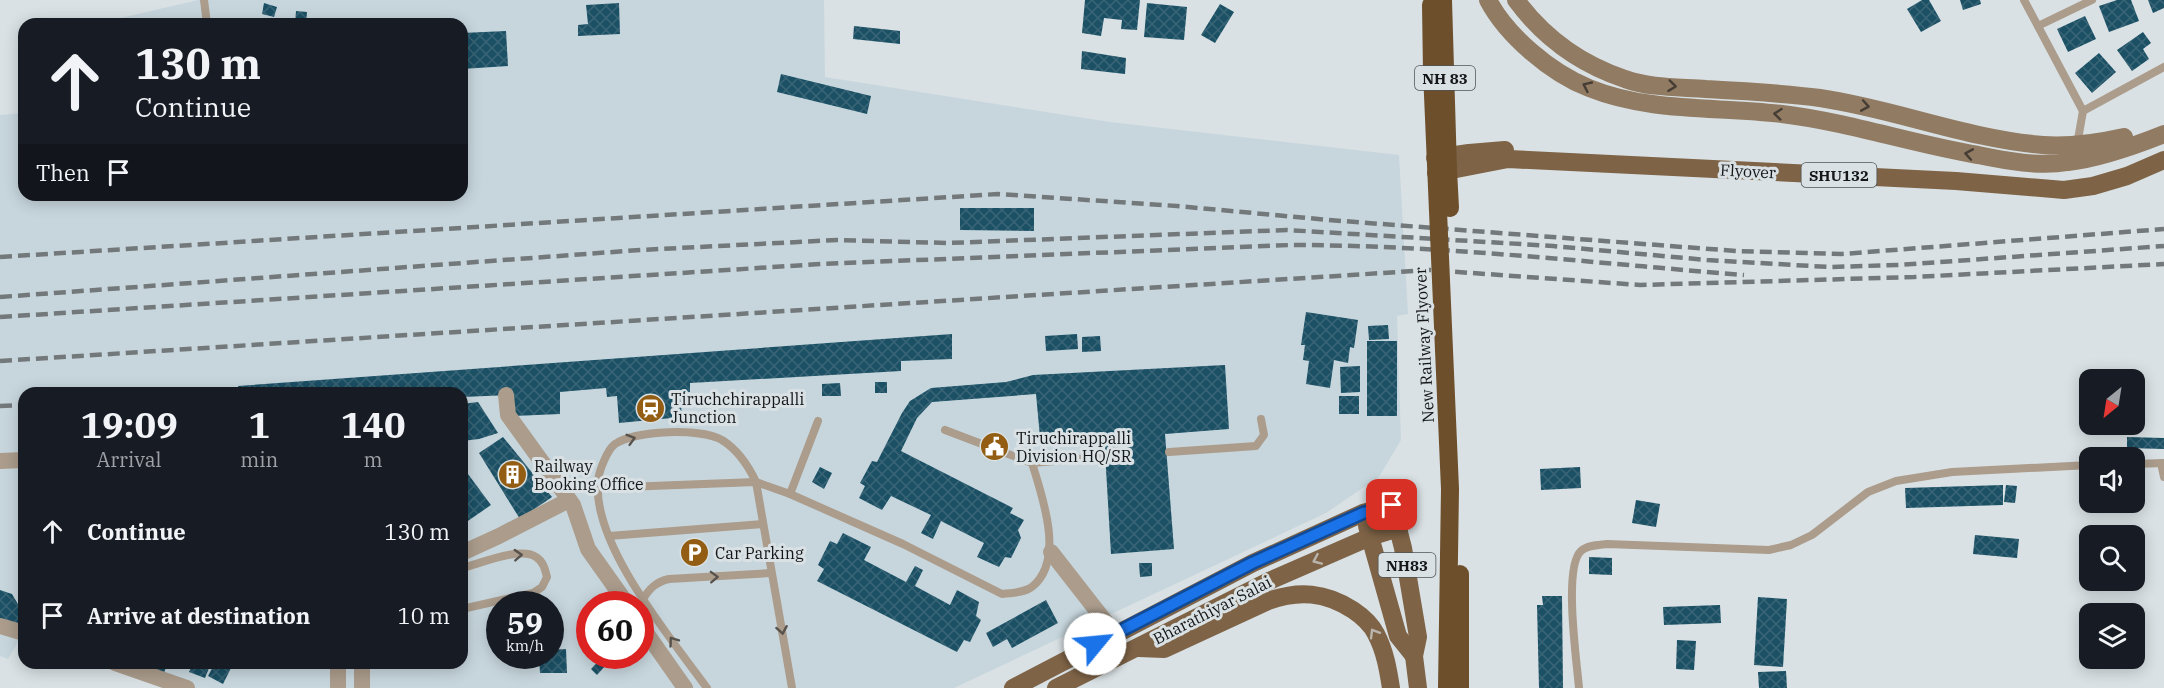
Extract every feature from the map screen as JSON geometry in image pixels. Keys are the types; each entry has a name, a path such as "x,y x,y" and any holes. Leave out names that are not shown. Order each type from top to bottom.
{"highway":[{"name":"New Railway Flyover","path":"1435,2 1432,72 1442,164 1460,475 1460,688"},
{"name":"New Railway Flyover","path":"1435,2 1446,137 1442,164 1450,489 1447,688"}],"main road":[{"name":"Flyover","path":"1442,164 1498,150 1572,151 1949,169 2063,178 2094,175 2121,168 2164,150"},
{"name":"Flyover","path":"1442,164 1508,159 1956,181 2064,189 2093,186 2127,176 2164,160"},
{"name":"NH83","path":"1363,513 1392,505 1411,586 1418,637 1414,656"},
{"path":"1363,513 1398,636 1414,656 1418,688"},
{"name":"Bharathiyar Salai","path":"1013,688 1252,563 1363,513"},
{"name":"Bharathiyar Salai","path":"1056,688 1269,581 1370,537 1399,528"},
{"path":"1136,648 1164,649 1284,596 1314,594 1332,598 1363,617 1369,624 1383,651 1391,688"}],"street":[{"path":"1488,0 1518,40 1549,66 1587,88 1623,100 1673,107 1782,114 1839,124 1960,152 2039,163 2068,162 2110,153 2164,134"},
{"path":"1516,0 1564,51 1595,68 1627,80 1675,87 1819,98 1875,108 1937,125 2043,145 2077,145 2127,137 2164,123"},
{"path":"506,395 508,415 573,505 588,549 625,591"},
{"path":"0,461 18,460"},
{"path":"468,550 499,537 569,500"},
{"path":"1051,552 1115,634"},
{"path":"0,626 18,631"},
{"path":"654,644 685,688"},
{"path":"132,669 187,688"},
{"path":"338,669 338,688"},
{"path":"362,669 362,688"}],"lane":[{"path":"204,0 206,18"},
{"path":"2025,0 2083,111 2077,145"},
{"path":"2038,26 2092,0"},
{"path":"2083,111 2164,67"},
{"path":"1169,452 1256,446 1264,435 1261,419"},
{"path":"790,494 818,421"},
{"path":"945,430 1032,463 1101,457"},
{"path":"631,591 609,536 600,504 598,481 606,458 614,445 651,434 696,432 721,440 739,454 749,467 756,482 792,688"},
{"path":"599,488 756,482 790,494 903,544 1002,594 1015,593 1033,587 1045,569 1051,552 1044,503 1032,463"},
{"path":"2145,464 2162,463 2164,477"},
{"path":"1579,688 1571,585 1574,562 1581,551 1607,544 1769,550 1791,545 1812,535 1868,492 1896,481 1952,472 2079,466"},
{"path":"609,536 763,524"},
{"path":"468,566 523,553 535,556 544,566 547,577 542,587 533,592 468,608"},
{"path":"647,591 659,581 669,579 771,573"},
{"path":"654,625 707,688"}],"shaded area":[{"path":"198,0 824,0 825,77 1110,122 1399,155 1408,314 1397,316 1401,440 1379,477 1326,513 954,688 171,688 116,669 468,669 468,387 18,387 18,642 8,659 0,656 0,115 18,114 18,201 468,201 468,18 121,18"}],"building":[{"path":"1085,0 1140,0 1137,30 1121,29 1122,20 1104,18 1101,36 1082,33"},
{"path":"1922,0 1929,0 1941,21 1921,32 1907,9"},
{"path":"1960,0 1980,0 1981,4 1963,10"},
{"path":"2117,0 2131,0 2139,21 2109,32 2099,6"},
{"path":"2148,0 2164,0 2164,8 2153,13"},
{"path":"264,3 277,7 274,17 262,14"},
{"path":"619,3 620,34 578,36 578,25 588,24 586,5"},
{"path":"1147,3 1187,7 1184,40 1144,37"},
{"path":"1220,4 1234,12 1215,43 1201,35"},
{"path":"296,11 307,12 306,18 295,18"},
{"path":"2085,16 2096,39 2068,52 2057,29"},
{"path":"854,26 900,31 900,44 853,39"},
{"path":"506,31 508,66 468,69 468,33"},
{"path":"2143,32 2151,43 2143,49 2149,59 2132,71 2117,50"},
{"path":"1082,51 1126,58 1125,74 1081,69"},
{"path":"2099,53 2116,72 2092,93 2075,73"},
{"path":"781,74 871,96 867,114 777,92"},
{"path":"960,208 1034,208 1034,231 960,230"},
{"path":"1306,312 1358,320 1354,348 1350,347 1348,363 1334,360 1330,388 1306,384 1309,361 1303,360 1305,345 1301,345"},
{"path":"1388,325 1389,339 1369,340 1368,326"},
{"path":"952,334 952,359 901,361 901,371 690,383 690,392 680,392 682,417 619,423 617,396 607,397 606,388 560,392 560,414 514,416 512,395 468,397 468,387 238,386"},
{"path":"1077,334 1078,349 1046,351 1045,336"},
{"path":"1100,336 1101,351 1082,352 1082,337"},
{"path":"1367,341 1397,341 1397,416 1367,416"},
{"path":"1225,365 1229,429 1165,434 1174,549 1111,554 1104,435 1040,437 1036,394 932,402 917,418 901,451 1013,508 1010,513 1024,520 1018,530 1021,538 1011,558 1005,557 999,567 977,557 984,543 941,521 933,539 921,533 931,515 891,496 882,510 859,498 865,486 860,483 872,461 877,462 902,413 910,401 931,388 1006,382 1033,375"},
{"path":"1360,366 1360,392 1341,393 1340,367"},
{"path":"875,382 887,382 887,393 875,393"},
{"path":"840,383 841,396 822,396 822,384"},
{"path":"1339,396 1359,396 1359,414 1339,414"},
{"path":"478,402 498,433 468,440 468,403"},
{"name":"Railway Booking Office","path":"503,437 552,497 520,519 479,453"},
{"path":"2127,437 2164,438 2164,449 2127,447"},
{"path":"820,467 832,473 824,489 812,482"},
{"path":"1580,467 1581,488 1541,490 1540,469"},
{"path":"468,474 491,505 468,521"},
{"path":"2003,485 2003,505 1906,508 1905,488"},
{"path":"2006,485 2017,486 2015,503 2004,502"},
{"path":"1636,500 1660,504 1656,527 1632,523"},
{"path":"843,533 871,547 864,560 906,582 915,566 923,570 915,586 950,605 957,590 979,602 976,616 981,620 970,642 964,640 957,652 817,581 824,569 818,565 830,541 837,544"},
{"path":"1975,535 2019,539 2017,558 1973,554"},
{"path":"1589,557 1612,558 1612,575 1589,574"},
{"path":"1139,563 1152,563 1152,576 1140,577"},
{"path":"0,590 12,594 18,604 18,627 0,621"},
{"path":"1542,596 1562,596 1563,688 1539,688 1537,605 1543,605"},
{"path":"1758,597 1787,599 1783,667 1754,665"},
{"path":"1046,600 1058,623 1012,648 1007,639 993,647 986,633"},
{"path":"1720,605 1721,623 1664,625 1663,607"},
{"path":"1677,640 1696,641 1694,670 1676,669"},
{"path":"564,649 566,649 567,673 540,673 540,669 564,669"},
{"path":"146,669 166,669 163,675"},
{"path":"190,669 209,669 205,678 189,672"},
{"path":"212,669 230,669 223,684 208,676"},
{"path":"591,669 602,669 597,675"},
{"path":"1786,671 1787,688 1759,688 1758,672"}],"railway":[{"path":"0,257 998,194 1177,206 1736,251 1842,254 2164,229"},
{"path":"0,297 640,250 837,240 948,243 1287,230 1553,246 1707,260 1829,267 1899,265 2164,246"},
{"path":"0,317 820,264 1291,245 1461,251 1744,275"},
{"path":"0,361 1430,270 1640,285 1914,277 2164,264"},
{"path":"0,406 18,405"}],"place":[{"name":"Tiruchchirappalli Junction","path":"650,408"},
{"name":"Tiruchirappalli Division HQ/SR","path":"995,447"},
{"name":"Railway Booking Office","path":"513,475"},
{"name":"Car Parking","path":"694,553"}],"route":[{"path":"1095,644 1252,563 1363,513 1392,505"}]}
